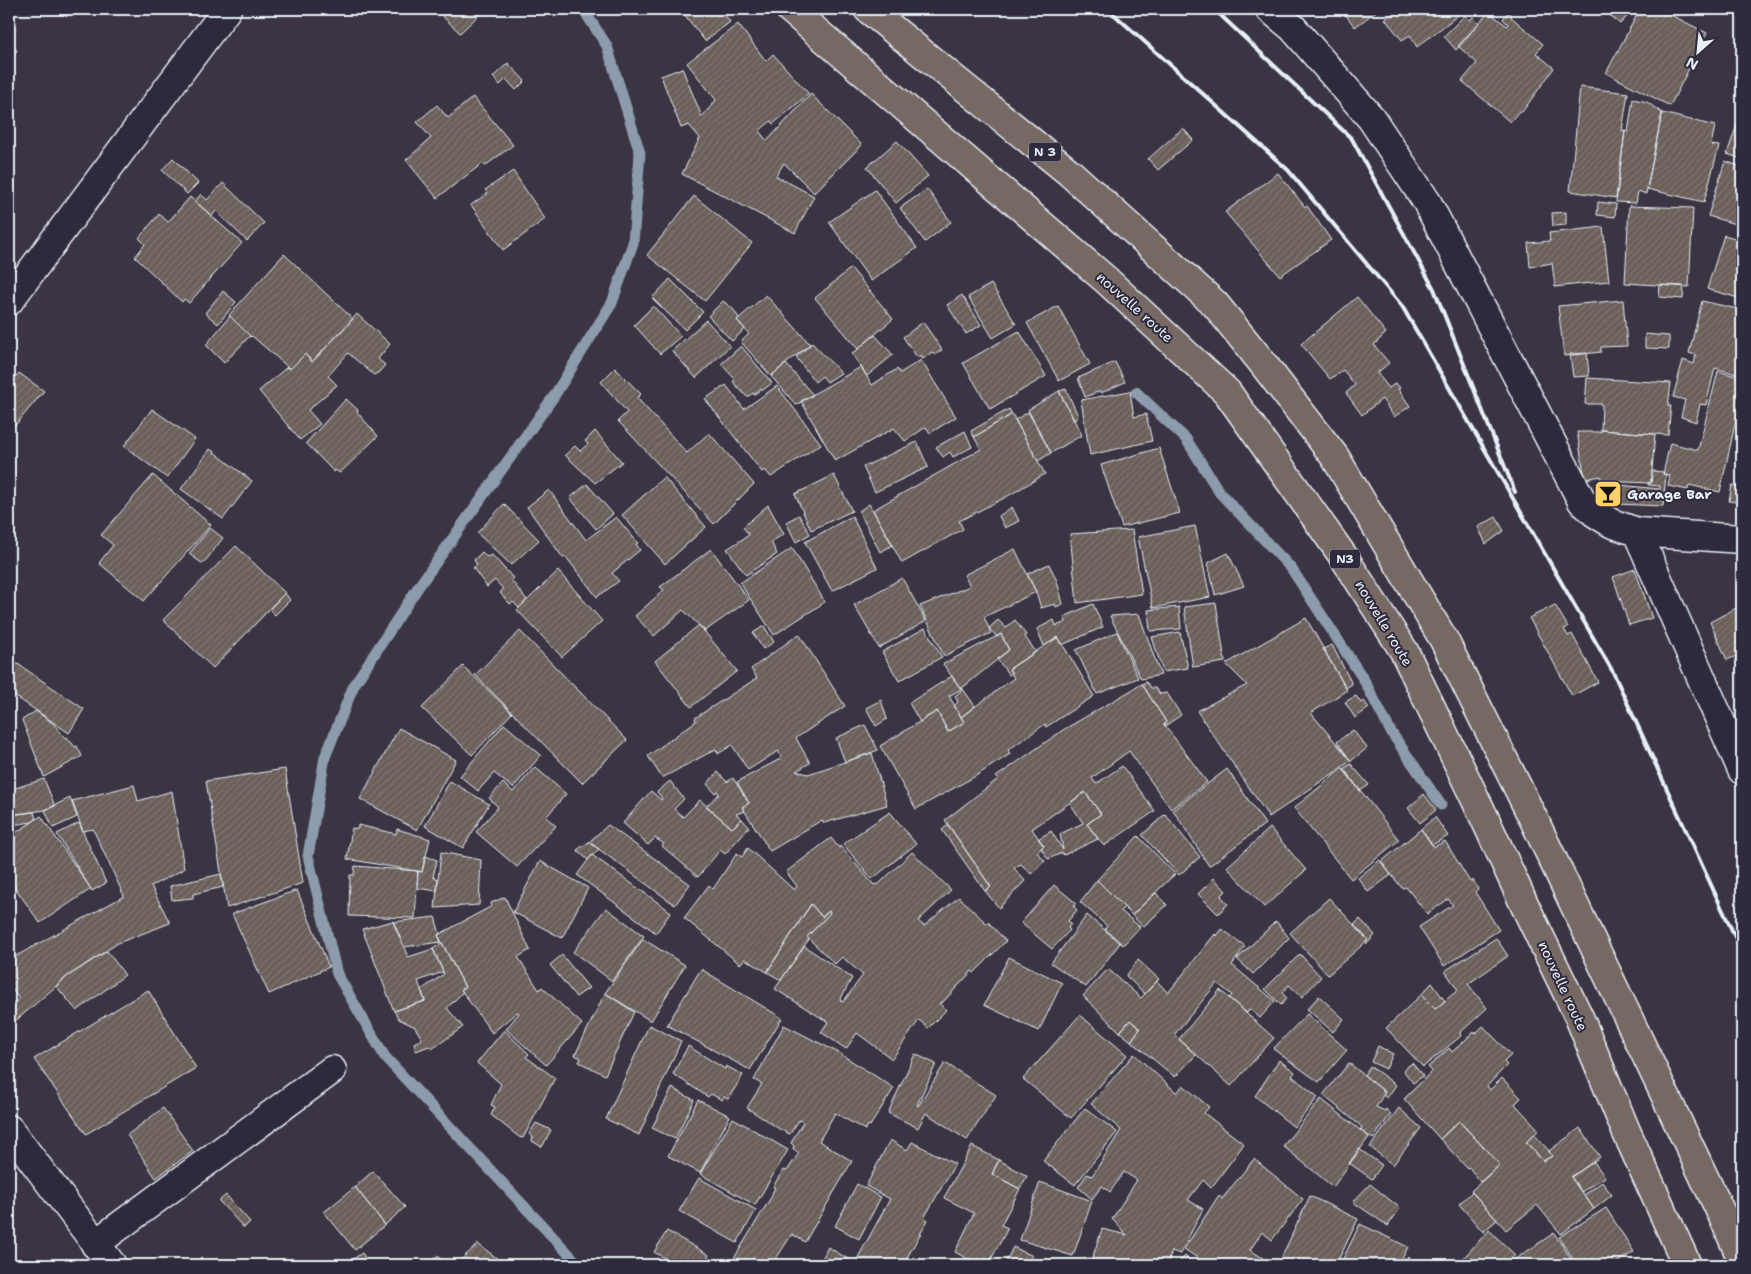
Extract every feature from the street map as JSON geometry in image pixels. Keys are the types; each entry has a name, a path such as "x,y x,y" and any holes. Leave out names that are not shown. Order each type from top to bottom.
{"highway":[{"name":"nouvelle route","path":"790,9 1105,279 1227,392 1343,556 1404,652 1579,1017 1626,1131 1687,1265"},
{"name":"N 3","path":"868,9 1070,173 1215,304 1335,458 1435,624 1534,820 1619,997"},
{"path":"1579,1017 1619,997 1742,1260"}],"street":[{"path":"9,301 227,9"},
{"path":"1270,9 1293,28 1371,118 1427,202 1582,501 1595,513 1611,523 1637,532 1742,539"},
{"path":"1637,532 1742,770"},
{"path":"95,1244 332,1070"},
{"path":"9,1129 112,1265"}],"building":[{"path":"59,9 76,9 66,17"},
{"path":"435,9 485,9 460,33"},
{"path":"680,9 720,9 730,22 705,41"},
{"path":"1341,9 1379,9 1355,27"},
{"path":"1400,9 1466,9 1417,47 1410,35 1402,40 1385,19"},
{"path":"1603,9 1634,9 1620,24"},
{"path":"1640,9 1659,9 1707,33 1670,106 1606,73"},
{"path":"1489,12 1507,26 1508,24 1503,19 1508,12 1512,15 1511,17 1543,44 1536,53 1554,68 1522,112 1519,111 1510,122 1462,81 1477,63 1458,46"},
{"path":"1465,15 1470,20 1473,17 1479,23 1456,50 1444,36"},
{"path":"738,24 766,61 773,54 809,94 773,124 771,121 759,131 767,141 811,94 862,145 814,193 784,163 776,176 814,196 795,233 682,174 700,138 689,125 681,128 661,76 682,68 702,117 716,100 687,63"},
{"path":"9,40 17,51 9,57"},
{"path":"508,63 525,81 516,90 506,79 500,85 493,77"},
{"path":"1580,87 1628,93 1622,131 1625,131 1616,198 1570,191"},
{"path":"473,97 513,145 485,166 483,163 437,198 406,160 431,138 417,122 437,105 448,118"},
{"path":"1633,99 1647,102 1662,113 1646,194 1638,191 1636,203 1616,202 1625,131 1628,132"},
{"path":"1742,110 1742,159 1727,154"},
{"path":"1662,113 1715,126 1711,145 1719,146 1704,202 1647,189"},
{"path":"1183,128 1193,140 1158,170 1148,159"},
{"path":"897,141 928,176 896,203 867,167"},
{"path":"173,158 198,183 187,194 162,170"},
{"path":"1725,161 1742,167 1742,226 1708,216"},
{"path":"513,171 545,219 503,250 471,205 488,193 485,190"},
{"path":"1278,173 1305,207 1307,206 1331,240 1280,276 1225,212"},
{"path":"223,183 264,223 247,241 216,211 212,216 195,201 201,194 207,200"},
{"path":"927,189 951,222 925,242 900,208"},
{"path":"875,190 917,248 871,281 829,222"},
{"path":"694,196 752,243 705,301 647,255"},
{"path":"190,197 242,243 189,303 184,299 182,302 135,257 145,244 139,238 159,214 168,222"},
{"path":"1598,202 1616,204 1615,217 1597,215"},
{"path":"1629,206 1693,208 1689,287 1625,283"},
{"path":"1566,212 1566,225 1553,226 1552,213"},
{"path":"1603,227 1609,281 1555,287 1552,263 1530,267 1528,243 1550,241 1549,233"},
{"path":"1724,235 1742,240 1742,299 1707,289"},
{"path":"284,254 353,319 312,362 305,354 290,369 251,337 229,315"},
{"path":"851,268 893,319 858,349 815,298"},
{"path":"670,279 703,312 685,330 652,298"},
{"path":"991,284 1016,324 993,338 968,297"},
{"path":"1660,285 1684,286 1683,299 1659,297"},
{"path":"223,291 236,302 218,324 205,313"},
{"path":"766,295 810,344 771,376 741,342 749,334 737,320"},
{"path":"962,295 981,325 966,334 947,305"},
{"path":"1357,297 1386,333 1374,345 1389,363 1377,373 1389,388 1396,383 1410,406 1394,417 1382,399 1362,415 1346,393 1355,385 1343,370 1330,379 1301,344"},
{"path":"1623,300 1627,346 1601,347 1601,352 1564,356 1558,306"},
{"path":"723,301 733,309 739,318 737,320 745,329 732,341 708,316"},
{"path":"1702,301 1742,310 1742,366 1738,365 1736,374 1715,368 1706,405 1700,404 1696,422 1681,417 1685,400 1673,397 1683,360 1694,364 1696,355 1689,353"},
{"path":"653,306 681,336 660,354 634,325"},
{"path":"1058,306 1090,364 1059,381 1027,323"},
{"path":"357,314 390,344 378,359 385,365 374,375 348,353 328,376 337,385 308,410 320,424 300,440 259,391 287,367 290,369 305,354 312,362"},
{"path":"230,316 250,336 224,363 206,345"},
{"path":"706,320 730,346 696,378 672,351"},
{"path":"923,322 942,350 935,355 932,352 923,359 921,355 917,357 903,337"},
{"path":"1019,331 1046,376 990,409 963,363"},
{"path":"1645,334 1669,336 1669,349 1645,348"},
{"path":"875,335 893,355 867,376 852,354"},
{"path":"812,343 841,373 827,382 822,376 815,382 796,357"},
{"path":"741,346 772,383 763,390 761,389 754,395 753,393 747,397 733,382 735,379 721,364"},
{"path":"1587,353 1589,376 1573,377 1570,354"},
{"path":"921,360 956,417 930,433 926,427 905,441 894,428 835,461 801,401 861,367 872,385 897,369 900,373"},
{"path":"1115,362 1125,382 1101,393 1100,391 1085,397 1078,378"},
{"path":"786,364 813,395 796,405 771,376"},
{"path":"615,368 641,394 637,398 687,453 709,433 754,484 714,524 618,421 627,412 601,382"},
{"path":"1718,371 1742,378 1742,393 1720,492 1689,485 1688,490 1668,486 1670,475 1663,474 1670,443 1698,450"},
{"path":"19,373 44,391 12,429 9,427 9,385"},
{"path":"1587,378 1671,383 1668,406 1671,406 1668,435 1601,430 1602,404 1585,404"},
{"path":"726,385 744,409 777,386 821,444 771,477 765,470 762,472 705,399"},
{"path":"1066,389 1078,416 1074,421 1059,391"},
{"path":"1059,391 1082,435 1051,453 1028,410"},
{"path":"1130,391 1134,417 1146,414 1152,441 1090,455 1081,400"},
{"path":"346,399 358,410 357,412 378,436 340,473 335,470 334,472 306,443"},
{"path":"152,409 195,439 167,478 124,446"},
{"path":"1009,409 1012,414 974,437 971,431"},
{"path":"1028,412 1051,453 1038,461 1015,420"},
{"path":"1012,414 1045,474 1008,496 959,521 963,529 902,563 873,510 981,449 974,437"},
{"path":"1601,430 1655,434 1651,483 1601,481 1601,476 1585,479 1577,432 1601,432"},
{"path":"595,431 622,462 595,483 565,455 575,446 580,451 588,444 585,441"},
{"path":"965,431 972,447 953,457 950,452 943,457 936,447"},
{"path":"917,442 928,467 875,492 863,467"},
{"path":"1159,448 1180,513 1122,527 1101,465"},
{"path":"210,449 252,481 223,519 181,489"},
{"path":"1652,471 1664,472 1663,474 1666,475 1663,506 1616,504 1619,485 1660,489 1660,486 1648,485 1648,483 1651,483"},
{"path":"153,475 211,525 144,601 99,563 113,545 101,535"},
{"path":"834,475 852,511 811,530 795,494"},
{"path":"664,477 706,527 665,564 622,515"},
{"path":"587,484 613,514 596,529 570,498"},
{"path":"1732,485 1742,487 1742,503 1729,501"},
{"name":"Garage Bar","path":"1602,486 1615,487 1614,503 1600,502"},
{"path":"549,490 586,540 616,517 638,543 636,544 640,550 612,573 619,581 597,597 566,557 563,558 527,507"},
{"path":"504,504 539,540 511,565 477,533"},
{"path":"869,504 893,545 880,552 859,511"},
{"path":"768,505 784,534 771,542 777,554 746,575 727,549 749,535 743,527"},
{"path":"1012,507 1019,521 1005,528 999,516"},
{"path":"799,515 810,534 796,542 786,522"},
{"path":"852,516 877,568 832,591 805,542"},
{"path":"1496,517 1504,531 1486,544 1478,527"},
{"path":"1195,526 1210,597 1153,608 1138,537"},
{"path":"210,528 223,538 203,564 189,554"},
{"path":"1132,530 1142,594 1077,603 1070,534"},
{"path":"236,546 285,593 213,668 163,620"},
{"path":"792,548 825,602 774,635 740,583"},
{"path":"711,549 749,600 705,631 683,610 654,636 635,616 664,590 660,587"},
{"path":"1015,549 1036,592 984,617 991,633 944,656 920,606 970,586 964,575"},
{"path":"482,552 487,557 492,555 513,578 511,580 527,600 519,608 513,602 510,604 500,593 503,589 495,580 487,587 473,568 477,565 474,560"},
{"path":"1228,553 1244,586 1215,595 1208,563"},
{"path":"1049,564 1057,581 1063,604 1056,607 1055,604 1041,608 1027,574"},
{"path":"1635,569 1652,618 1629,625 1613,577"},
{"path":"558,571 602,621 562,657 517,610"},
{"path":"902,578 926,621 879,648 854,605"},
{"path":"285,593 290,600 275,615 269,609"},
{"path":"1216,603 1225,662 1193,667 1184,607"},
{"path":"1093,604 1103,627 1062,645 1058,637 1044,646 1037,629 1054,620 1056,626 1066,622 1064,617"},
{"path":"1555,605 1568,627 1564,629 1568,636 1572,634 1598,682 1572,696 1529,618"},
{"path":"1742,605 1742,660 1739,655 1727,660 1710,622"},
{"path":"1179,607 1181,629 1150,631 1148,610"},
{"path":"1139,614 1161,675 1141,679 1110,616"},
{"path":"1306,618 1347,690 1311,713 1351,761 1269,817 1197,711 1247,685 1226,664"},
{"path":"998,620 1006,628 1015,620 1036,652 1009,669 1012,673 1009,675 997,659 1009,650 1001,634 997,637 989,628"},
{"path":"699,625 737,671 691,707 655,661"},
{"path":"764,626 774,642 763,649 753,633"},
{"path":"925,628 942,657 899,681 882,652"},
{"path":"520,631 627,740 582,783 475,675"},
{"path":"1117,632 1138,678 1097,694 1076,650"},
{"path":"1180,632 1188,668 1163,672 1152,637"},
{"path":"799,634 845,706 796,738 810,763 796,771 808,774 872,753 887,805 824,823 822,820 770,851 742,807 749,803 737,782 782,758 778,751 748,770 732,745 718,754 716,749 662,778 648,756 696,721 695,718 757,678 751,669"},
{"path":"1001,634 1009,650 961,689 943,664"},
{"path":"1058,637 1094,696 1046,727 1045,724 1008,750 1010,754 974,777 916,809 880,746 937,711 948,732 964,722 961,717 1014,678 1009,669"},
{"path":"1332,645 1352,684 1346,688 1323,649"},
{"path":"9,658 84,709 69,733 9,692"},
{"path":"463,666 512,713 472,755 422,708"},
{"path":"952,676 961,689 949,696 964,722 948,732 937,711 920,722 909,703"},
{"path":"1146,682 1160,694 1167,693 1181,715 1165,726 1166,722 1142,684"},
{"path":"1142,684 1166,722 1164,724 1207,782 1171,809 1129,751 1092,778 1096,784 1122,766 1155,811 1104,846 1087,824 1101,814 1085,792 1032,829 1044,846 1037,852 1045,861 1031,874 1021,864 1014,868 1025,881 999,908 985,891 991,887 945,820 998,779 996,777 1063,730"},
{"path":"963,689 975,706 961,717 954,706 958,702 955,696"},
{"path":"1356,696 1361,703 1364,701 1369,708 1355,718 1345,702"},
{"path":"881,700 887,719 876,726 866,708"},
{"path":"36,711 54,724 75,747 77,746 82,756 44,777 22,720"},
{"path":"504,724 541,755 513,788 494,773 478,791 460,776"},
{"path":"865,725 878,750 845,762 836,738"},
{"path":"399,728 456,760 417,830 360,799"},
{"path":"1353,730 1367,748 1351,761 1337,742"},
{"path":"1351,764 1369,785 1360,791 1343,769"},
{"path":"535,767 566,794 546,817 556,826 517,867 476,832 498,807 489,798 503,783 513,792"},
{"path":"1343,768 1399,840 1351,879 1294,808"},
{"path":"285,769 303,883 227,908 206,781"},
{"path":"1227,769 1265,824 1209,866 1173,810"},
{"path":"718,772 727,782 733,778 749,803 742,807 745,811 736,814 742,819 732,828 706,806 719,794 717,791 715,793 707,784"},
{"path":"44,779 55,806 45,810 9,815 9,790"},
{"path":"450,781 489,804 463,848 425,826"},
{"path":"670,781 684,799 674,809 683,817 700,800 732,828 742,819 749,827 725,854 720,850 698,877 662,846 664,844 655,838 648,845 623,823 651,791 661,800 662,798 657,792"},
{"path":"134,785 138,801 172,791 184,869 151,886 170,923 118,943 68,976 13,1023 9,1017 9,1006 19,999 9,985 9,960 124,896 93,829 83,831 72,801"},
{"path":"1085,792 1101,814 1087,824 1098,839 1064,855 1062,853 1048,859 1041,848 1044,846 1038,839 1051,831 1063,850 1060,834 1083,823 1070,803"},
{"path":"1424,794 1436,810 1420,823 1408,808"},
{"path":"70,798 77,817 53,828 45,810"},
{"path":"34,812 36,819 32,822 12,825 11,815"},
{"path":"890,812 916,844 872,879 843,844"},
{"path":"1165,814 1200,857 1179,875 1142,835"},
{"path":"41,816 91,889 40,923 9,879 9,833 11,836"},
{"path":"1435,817 1448,836 1432,845 1421,829"},
{"path":"79,823 106,883 92,891 57,834"},
{"path":"358,825 396,834 397,829 430,839 422,872 347,859 352,828 358,829"},
{"path":"608,825 690,884 675,905 589,842"},
{"path":"948,825 991,887 985,891 942,830"},
{"path":"1270,828 1306,870 1264,907 1227,867"},
{"path":"1421,829 1434,847 1445,841 1470,882 1473,880 1478,889 1475,892 1499,930 1444,966 1419,927 1453,905 1448,899 1427,914 1406,887 1402,888 1381,862"},
{"path":"1138,836 1175,874 1132,915 1097,880"},
{"path":"831,838 874,885 878,885 912,852 951,890 918,921 924,926 959,897 986,923 988,922 1006,941 974,973 972,971 943,1002 939,1003 946,1010 928,1028 919,1020 892,1059 857,1033 846,1049 821,1032 828,1022 775,989 804,946 852,978 840,1000 843,1002 863,975 842,957 835,964 807,937 830,913 829,911 822,917 811,904 767,972 745,959 740,964 684,918 709,885 713,889 737,853 742,857 748,848 794,890 797,886 786,872"},
{"path":"589,842 599,849 588,860 577,850"},
{"path":"441,852 481,860 479,905 435,908"},
{"path":"592,855 671,912 656,933 577,875"},
{"path":"425,856 437,860 433,877 438,879 437,891 417,888 418,871 422,872"},
{"path":"1380,860 1391,875 1368,892 1358,878"},
{"path":"540,861 588,888 562,938 513,912"},
{"path":"355,866 418,871 415,918 349,916 350,875 354,875"},
{"path":"221,874 223,887 193,894 193,898 172,900 170,886"},
{"path":"1214,878 1226,891 1221,896 1228,904 1218,914 1198,894"},
{"path":"1097,880 1124,907 1121,911 1140,927 1123,945 1105,929 1107,926 1080,902"},
{"path":"1054,885 1076,903 1074,907 1077,910 1068,921 1071,924 1068,928 1070,930 1052,949 1021,923"},
{"path":"297,890 329,967 269,994 232,914"},
{"path":"1156,893 1167,905 1143,927 1132,915"},
{"path":"505,897 530,950 518,957 539,990 542,987 582,1024 546,1065 506,1029 519,1013 517,1012 492,1033 461,990 465,987 438,935 492,906 491,903"},
{"path":"1329,898 1368,940 1328,975 1290,933"},
{"path":"811,904 822,917 829,911 830,913 807,937 809,939 781,980 767,972"},
{"path":"606,908 644,936 612,981 573,952"},
{"path":"1087,915 1120,943 1086,987 1051,963"},
{"path":"435,917 441,942 404,947 393,922"},
{"path":"1360,919 1375,935 1367,944 1365,942 1368,940 1354,925"},
{"path":"393,921 408,957 433,949 443,972 418,981 425,1001 394,1011 362,929"},
{"path":"1276,921 1289,938 1253,974 1237,959"},
{"path":"1222,929 1245,946 1232,965 1275,1001 1260,1018 1250,1009 1247,1013 1229,998 1232,995 1217,983 1174,1035 1196,1055 1175,1077 1131,1041 1140,1029 1130,1020 1120,1032 1083,996 1108,969 1141,998 1157,981 1168,993 1215,934 1217,936"},
{"path":"1496,938 1508,956 1468,984 1487,1008 1460,1033 1461,1036 1423,1067 1386,1028 1421,995 1435,1009 1458,990 1445,971"},
{"path":"643,939 685,965 651,1021 605,993"},
{"path":"442,943 465,987 461,990 463,992 447,1008 463,1027 432,1049 429,1046 416,1051 414,1043 422,1039 415,1027 399,1019 394,1011 425,1001 421,990 444,974 433,949"},
{"path":"107,951 125,975 77,1011 56,986"},
{"path":"1300,954 1321,977 1302,997 1289,985 1282,993 1287,998 1281,1005 1265,989"},
{"path":"562,955 589,988 576,997 550,965"},
{"path":"1009,957 1062,983 1039,1031 984,1005"},
{"path":"1138,960 1159,979 1145,994 1126,976"},
{"path":"701,969 782,1018 750,1070 667,1025"},
{"path":"1432,983 1445,1001 1435,1009 1421,995"},
{"path":"148,990 196,1068 86,1134 34,1059"},
{"path":"1220,990 1274,1038 1231,1086 1179,1039"},
{"path":"605,993 634,1012 605,1075 579,1062 581,1058 575,1055"},
{"path":"1319,996 1344,1019 1333,1032 1307,1009"},
{"path":"1307,1014 1347,1050 1319,1082 1273,1049"},
{"path":"1080,1015 1127,1055 1071,1118 1023,1079"},
{"path":"1130,1020 1140,1029 1131,1041 1120,1032"},
{"path":"649,1025 681,1041 639,1135 606,1119"},
{"path":"784,1025 839,1053 894,1088 870,1126 868,1125 865,1130 835,1113 819,1141 852,1161 805,1242 792,1234 772,1265 730,1265 773,1194 775,1188 773,1187 783,1170 787,1171 799,1153 793,1149 794,1146 791,1143 803,1122 799,1120 790,1134 747,1108 762,1084 754,1080"},
{"path":"1483,1026 1511,1055 1504,1062 1507,1065 1487,1086 1490,1090 1502,1078 1521,1098 1515,1104 1539,1130 1526,1142 1543,1161 1552,1156 1549,1151 1580,1128 1600,1157 1571,1177 1594,1209 1561,1234 1537,1205 1506,1230 1471,1191 1500,1165 1459,1121 1440,1139 1404,1099 1432,1071 1428,1067 1449,1048 1452,1052"},
{"path":"504,1030 529,1054 526,1057 555,1078 523,1138 519,1137 491,1115 495,1107 491,1105 501,1084 477,1063"},
{"path":"688,1046 725,1069 726,1066 743,1075 728,1099 724,1097 722,1100 711,1094 708,1097 673,1074"},
{"path":"1378,1046 1393,1054 1386,1069 1371,1062"},
{"path":"915,1054 936,1064 918,1106 945,1063 996,1095 967,1140 926,1113 918,1128 888,1113"},
{"path":"1134,1054 1177,1093 1183,1085 1209,1107 1204,1113 1244,1144 1211,1188 1203,1180 1188,1200 1203,1209 1180,1254 1172,1251 1167,1265 1090,1265 1102,1229 1127,1235 1112,1219 1137,1180 1124,1172 1110,1192 1102,1186 1092,1199 1078,1187 1087,1174 1092,1176 1121,1130 1091,1104"},
{"path":"1279,1060 1295,1072 1292,1076 1318,1097 1294,1127 1255,1096"},
{"path":"1349,1063 1385,1092 1376,1107 1385,1111 1386,1109 1391,1114 1373,1139 1360,1130 1362,1127 1323,1095"},
{"path":"1412,1063 1423,1076 1413,1083 1403,1070"},
{"path":"1370,1066 1396,1085 1387,1098 1383,1095 1385,1092 1364,1075"},
{"path":"672,1088 694,1100 675,1139 652,1128"},
{"path":"1321,1099 1369,1137 1333,1187 1283,1146"},
{"path":"698,1100 730,1116 700,1173 668,1156"},
{"path":"163,1108 193,1151 156,1178 127,1135"},
{"path":"1085,1108 1117,1132 1075,1185 1043,1161"},
{"path":"1399,1108 1421,1128 1393,1165 1370,1147"},
{"path":"733,1118 788,1150 755,1205 700,1174"},
{"path":"1459,1121 1500,1165 1480,1182 1469,1167 1467,1168 1440,1139"},
{"path":"536,1123 551,1130 542,1147 532,1141 533,1137 529,1134"},
{"path":"1534,1134 1552,1156 1543,1161 1526,1142"},
{"path":"890,1140 907,1150 912,1142 955,1164 924,1218 928,1220 903,1265 858,1265 860,1263 856,1261 890,1199 866,1186"},
{"path":"972,1146 999,1160 992,1174 1020,1189 1001,1225 1008,1228 988,1265 979,1265 955,1252 974,1213 944,1198"},
{"path":"1359,1149 1382,1165 1372,1179 1349,1163"},
{"path":"1254,1159 1303,1199 1272,1240 1262,1232 1250,1250 1263,1258 1261,1261 1269,1265 1200,1265 1202,1261 1184,1249 1219,1195 1222,1199"},
{"path":"999,1160 1027,1176 1020,1189 992,1174"},
{"path":"1594,1162 1605,1177 1581,1192 1571,1177"},
{"path":"373,1171 405,1207 385,1225 355,1187"},
{"path":"699,1178 756,1210 737,1243 679,1211"},
{"path":"1040,1182 1092,1201 1073,1256 1020,1240"},
{"path":"1602,1182 1612,1195 1594,1209 1584,1195"},
{"path":"857,1184 881,1197 859,1239 835,1226"},
{"path":"1370,1184 1400,1208 1388,1226 1353,1202"},
{"path":"355,1187 385,1225 355,1250 324,1212"},
{"path":"1472,1192 1497,1220 1483,1232 1459,1204"},
{"path":"226,1195 250,1222 244,1228 219,1201"},
{"path":"1310,1196 1358,1219 1336,1265 1278,1265"},
{"path":"1606,1208 1634,1252 1613,1265 1577,1265 1559,1237"},
{"path":"1360,1224 1408,1247 1399,1265 1340,1265"},
{"path":"1489,1230 1515,1255 1506,1265 1459,1265 1458,1264"},
{"path":"667,1231 709,1255 703,1265 676,1265 654,1252"},
{"path":"1554,1233 1575,1265 1517,1265 1514,1260"},
{"path":"478,1244 506,1265 455,1265"},
{"path":"828,1247 858,1265 819,1265"},
{"path":"1013,1247 1033,1256 1028,1265 1005,1264"},
{"path":"362,1253 370,1265 344,1265 352,1260"},
{"path":"438,1256 445,1265 425,1265"},
{"path":"1185,1256 1196,1265 1176,1265"},
{"path":"913,1257 930,1265 909,1265"},
{"path":"1408,1257 1422,1265 1404,1265"}],"waterway":[{"path":"579,1265 385,1057 337,974 308,856 325,757 354,685 419,586 554,396 612,303 633,243 640,153 607,46 583,9"},
{"path":"1136,392 1186,439 1220,493 1291,568 1364,680 1391,732 1441,805"}],"railway":[{"path":"1108,9 1288,170 1402,306 1613,672 1742,952"},
{"path":"1214,9 1352,139 1434,289 1515,492"}],"place":[{"name":"Garage Bar","path":"1608,494"}]}
